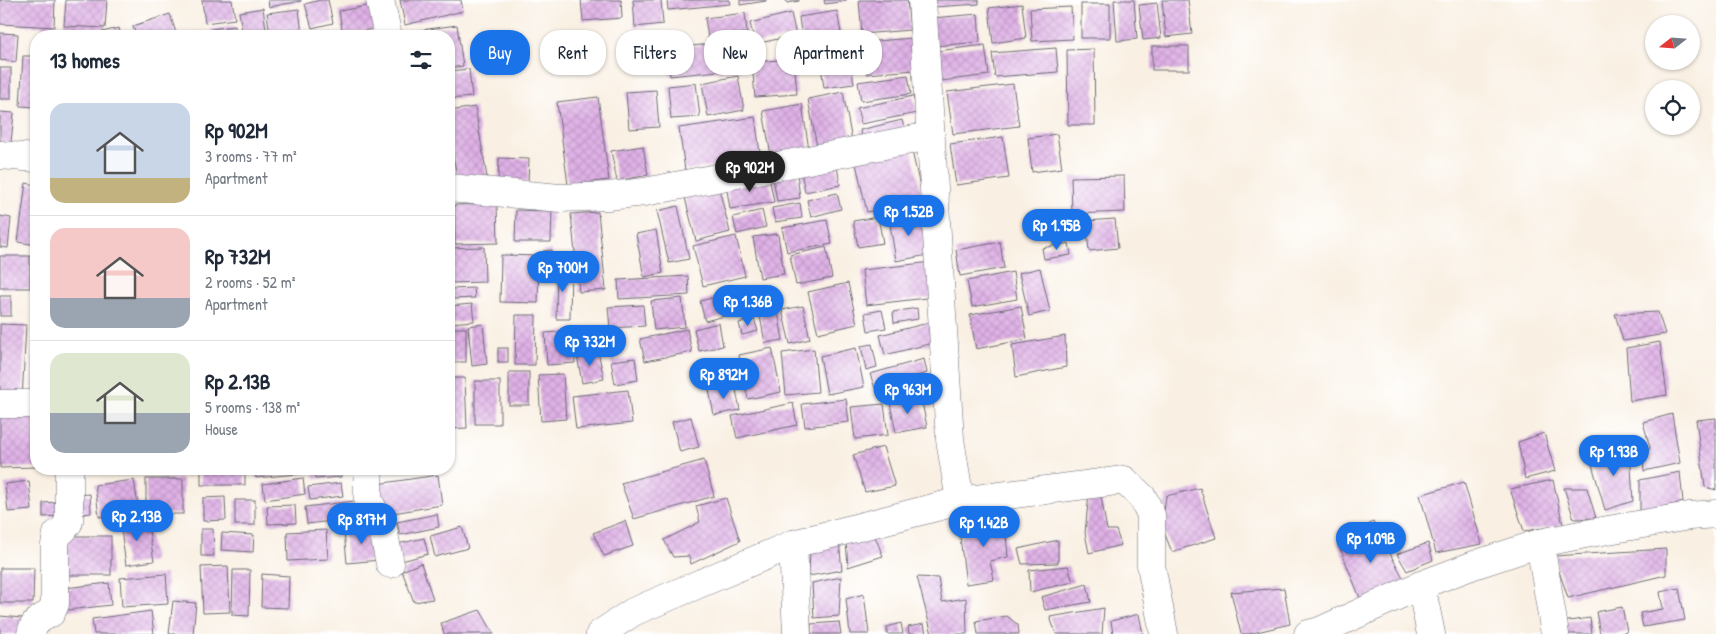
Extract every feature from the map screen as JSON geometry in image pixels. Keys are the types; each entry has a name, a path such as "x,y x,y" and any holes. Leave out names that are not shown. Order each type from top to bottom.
{"street":[{"path":"380,0 387,30"},
{"path":"922,0 950,439 960,501"},
{"path":"455,189 560,198 645,192 930,136"},
{"path":"0,155 30,158"},
{"path":"0,404 30,404"},
{"path":"31,634 32,628 40,618 51,613 55,604 56,534 69,522 69,475"},
{"path":"368,475 368,499 383,529 390,564"},
{"path":"600,634 632,612 793,544 960,501 1124,480 1143,498 1151,515 1151,565 1164,634"},
{"path":"1308,634 1344,627 1421,585 1540,543 1689,516 1716,514"},
{"path":"1540,543 1555,634"},
{"path":"793,544 797,634"},
{"path":"1421,585 1431,634"}],"building":[{"path":"0,0 55,0 54,27 0,24"},
{"path":"66,0 107,0 105,28 64,26"},
{"path":"202,0 232,0 235,19 205,23"},
{"path":"268,0 301,0 301,1 269,7"},
{"path":"328,0 333,23 312,28 305,4"},
{"path":"400,0 461,0 463,11 405,25"},
{"path":"581,0 621,0 622,18 583,21"},
{"path":"633,0 661,0 663,24 635,27"},
{"path":"667,0 729,0 730,4 668,10"},
{"path":"740,0 766,0 766,1 740,5"},
{"path":"786,0 799,0 799,1 787,3"},
{"path":"824,0 846,0 846,1 825,4"},
{"path":"859,0 907,0 910,30 882,32 882,30 862,30"},
{"path":"933,0 979,0 979,4 934,7"},
{"path":"1114,0 1134,0 1137,39 1117,41"},
{"path":"1162,0 1188,0 1192,34 1166,37"},
{"path":"1157,3 1161,38 1143,40 1139,5"},
{"path":"1022,4 1026,38 993,43 989,8"},
{"path":"1081,4 1110,4 1110,38 1081,38"},
{"path":"372,5 377,28 342,30 339,11"},
{"path":"1071,7 1073,39 1032,41 1030,9"},
{"path":"263,8 266,30 242,30 239,12"},
{"path":"299,9 302,30 269,30 267,13"},
{"path":"837,11 840,30 801,30 799,17"},
{"path":"745,13 747,30 707,30 705,18"},
{"path":"791,13 795,30 776,30 776,39 766,42 766,30 752,30 750,23"},
{"path":"170,14 175,30 134,30 133,26"},
{"path":"978,14 980,42 935,46 932,18"},
{"path":"457,25 463,66 455,67 455,30 421,30"},
{"path":"235,26 235,30 211,30"},
{"path":"0,33 18,34 16,62 0,60"},
{"path":"913,38 915,70 882,73 882,41"},
{"path":"704,45 704,73 694,74 694,46"},
{"path":"985,45 989,75 941,81 937,51"},
{"path":"1152,46 1189,46 1189,70 1152,70"},
{"path":"1056,48 1058,72 995,77 992,53"},
{"path":"1094,49 1095,125 1068,125 1067,50"},
{"path":"23,56 30,56 30,107 20,106"},
{"path":"776,60 776,75 795,75 797,94 755,97 753,75 766,75 766,61"},
{"path":"0,68 11,68 11,99 0,99"},
{"path":"469,69 472,97 455,98 455,70"},
{"path":"822,75 852,75 854,84 824,88"},
{"path":"908,75 911,94 861,101 858,82"},
{"path":"738,76 744,110 708,117 702,83"},
{"path":"696,83 700,117 671,119 668,86"},
{"path":"1013,84 1019,126 953,134 947,92"},
{"path":"656,90 659,127 629,129 626,92"},
{"path":"843,92 852,141 817,147 808,99"},
{"path":"913,96 917,113 861,124 857,108"},
{"path":"598,97 609,180 568,185 557,102"},
{"path":"802,104 809,150 771,156 763,111"},
{"path":"475,107 487,177 458,183 455,166 455,110"},
{"path":"0,112 14,113 11,143 0,142"},
{"path":"755,117 761,160 685,170 679,128"},
{"path":"902,120 906,134 863,144 860,130"},
{"path":"1057,134 1062,168 1032,172 1028,138"},
{"path":"1003,137 1009,178 956,185 950,144"},
{"path":"910,142 923,200 867,212 854,155"},
{"path":"643,146 648,175 617,181 611,151"},
{"path":"499,158 529,159 528,182 498,181"},
{"path":"836,160 840,185 805,192 800,167"},
{"path":"797,174 800,198 777,201 773,177"},
{"path":"1124,176 1125,212 1072,214 1071,177"},
{"path":"769,177 774,202 730,209 726,184"},
{"path":"26,183 30,184 30,244 18,242"},
{"path":"718,185 730,232 696,241 684,194"},
{"path":"837,193 841,209 811,217 807,200"},
{"path":"800,203 802,218 775,222 772,208"},
{"path":"497,204 498,243 455,244 455,205"},
{"path":"678,206 689,259 669,263 657,211"},
{"path":"516,210 552,211 551,242 515,242"},
{"path":"762,210 766,227 737,234 733,217"},
{"path":"598,212 606,290 579,292 571,214"},
{"path":"921,212 928,255 896,261 889,218"},
{"path":"0,216 11,218 8,248 0,247"},
{"path":"878,217 883,243 858,247 853,221"},
{"path":"1115,219 1118,248 1089,251 1086,221"},
{"path":"827,220 832,244 787,252 782,228"},
{"path":"656,230 663,273 644,277 636,234"},
{"path":"778,234 784,274 760,278 753,237"},
{"path":"736,236 745,276 703,286 693,246"},
{"path":"1000,242 1004,268 960,276 956,250"},
{"path":"1069,243 1071,255 1044,259 1042,248"},
{"path":"484,247 485,282 455,283 455,248"},
{"path":"826,247 832,278 796,285 790,255"},
{"path":"552,250 554,276 545,277 543,251"},
{"path":"501,255 539,256 538,303 500,302"},
{"path":"0,256 30,256 30,288 0,288"},
{"path":"932,262 935,297 866,305 862,270"},
{"path":"557,267 571,268 570,319 556,319"},
{"path":"1040,268 1050,311 1029,316 1019,273"},
{"path":"1013,272 1017,299 972,307 967,281"},
{"path":"688,276 689,295 619,299 618,280"},
{"path":"848,283 857,324 818,333 808,292"},
{"path":"474,288 475,298 455,299 455,289"},
{"path":"736,292 741,312 705,321 700,301"},
{"path":"0,296 11,296 11,316 0,316"},
{"path":"682,298 685,327 654,330 651,301"},
{"path":"472,304 474,321 455,323 455,305"},
{"path":"643,305 645,326 610,328 608,307"},
{"path":"803,306 810,339 790,344 782,310"},
{"path":"1021,306 1027,339 976,349 970,315"},
{"path":"917,308 918,319 894,323 893,312"},
{"path":"882,310 886,328 868,331 865,313"},
{"path":"778,312 783,340 765,343 760,316"},
{"path":"1658,312 1665,334 1623,341 1615,314"},
{"path":"516,315 536,315 535,365 515,365"},
{"path":"754,319 758,331 742,335 739,323"},
{"path":"932,322 937,342 885,355 880,335"},
{"path":"719,323 723,346 699,351 694,329"},
{"path":"0,324 26,325 22,400 0,399"},
{"path":"483,324 487,364 472,366 468,326"},
{"path":"455,328 466,328 466,362 455,362"},
{"path":"687,329 692,352 645,361 640,339"},
{"path":"573,331 575,363 547,365 545,333"},
{"path":"1065,336 1066,367 1016,377 1012,345"},
{"path":"1660,342 1667,395 1630,401 1626,348"},
{"path":"872,344 877,367 866,370 861,346"},
{"path":"498,348 508,348 508,362 498,362"},
{"path":"772,348 781,392 748,399 739,355"},
{"path":"856,348 864,387 827,394 820,356"},
{"path":"814,349 818,392 786,395 782,353"},
{"path":"598,351 604,379 582,383 577,355"},
{"path":"635,358 638,380 615,384 611,361"},
{"path":"924,359 927,373 875,388 870,374"},
{"path":"509,372 529,372 529,405 509,405"},
{"path":"563,374 566,419 541,421 538,375"},
{"path":"455,378 465,378 467,428 455,429"},
{"path":"475,381 500,381 500,424 475,424"},
{"path":"735,385 740,410 714,415 709,390"},
{"path":"628,390 632,423 576,429 572,396"},
{"path":"921,397 927,427 896,433 890,403"},
{"path":"846,399 849,422 805,427 802,404"},
{"path":"793,403 797,425 737,438 732,416"},
{"path":"884,404 888,435 855,439 851,407"},
{"path":"30,414 30,467 0,468 0,415"},
{"path":"1672,414 1680,463 1644,471 1643,458 1650,448 1643,422"},
{"path":"691,417 699,447 680,452 672,422"},
{"path":"1716,418 1716,490 1705,487 1696,420"},
{"path":"1544,433 1555,471 1525,479 1518,442"},
{"path":"883,447 895,486 865,492 853,455"},
{"path":"1630,449 1633,501 1605,510 1589,454"},
{"path":"704,460 714,496 634,519 621,483"},
{"path":"1680,472 1683,502 1640,513 1640,480"},
{"path":"201,475 245,475 245,485 201,485"},
{"path":"256,475 287,475 256,478"},
{"path":"314,475 341,475 341,477 315,479"},
{"path":"438,475 442,505 381,515 377,484"},
{"path":"303,478 305,494 265,500 263,484"},
{"path":"146,479 183,479 183,514 146,514"},
{"path":"134,480 139,512 99,517 95,485"},
{"path":"1553,480 1563,525 1524,531 1510,489"},
{"path":"29,481 32,510 8,512 5,484"},
{"path":"1464,482 1482,544 1436,553 1420,495"},
{"path":"341,483 343,496 310,500 308,487"},
{"path":"1200,488 1216,538 1172,552 1162,527 1166,496"},
{"path":"1564,488 1587,488 1596,518 1574,519"},
{"path":"1100,491 1107,530 1116,530 1121,545 1089,553 1085,533 1089,493"},
{"path":"90,494 91,513 77,515 75,495"},
{"path":"225,497 226,520 203,521 203,498"},
{"path":"726,498 740,541 691,564 689,556 673,557 664,540 700,522 696,506"},
{"path":"235,500 255,500 255,525 235,525"},
{"path":"355,501 357,518 307,524 305,507"},
{"path":"58,502 59,516 43,517 43,503"},
{"path":"295,505 296,523 268,524 267,506"},
{"path":"1004,513 1008,557 990,561 994,580 966,584 960,537 975,533 974,521"},
{"path":"437,514 439,527 400,535 397,522"},
{"path":"147,519 154,561 126,565 120,523"},
{"path":"625,521 633,546 604,556 593,533"},
{"path":"1373,522 1407,585 1362,603 1338,543"},
{"path":"376,527 380,560 347,563 344,531"},
{"path":"462,527 468,548 435,557 430,536"},
{"path":"201,529 213,529 214,556 201,556"},
{"path":"326,530 328,559 288,561 287,532"},
{"path":"222,533 254,535 253,552 221,550"},
{"path":"874,534 883,556 848,567 846,541"},
{"path":"60,536 111,536 111,575 60,575"},
{"path":"424,538 428,554 398,562 393,545"},
{"path":"1058,540 1058,563 1022,564 1018,549"},
{"path":"839,541 842,570 809,576 810,549"},
{"path":"1428,543 1433,560 1407,571 1397,554"},
{"path":"1666,549 1666,575 1568,598 1554,556"},
{"path":"421,563 433,599 414,602 402,571"},
{"path":"228,566 230,612 203,613 201,567"},
{"path":"1068,566 1073,582 1030,592 1029,570"},
{"path":"0,568 34,568 33,603 0,603"},
{"path":"233,570 250,570 249,616 232,615"},
{"path":"166,574 168,604 122,607 120,578"},
{"path":"262,574 289,576 288,608 261,607"},
{"path":"841,577 839,616 814,618 812,583"},
{"path":"917,577 938,578 942,602 966,598 967,634 932,634"},
{"path":"109,583 111,605 59,611 56,589"},
{"path":"1087,584 1091,602 1045,610 1041,597"},
{"path":"1284,588 1290,624 1249,634 1241,634 1231,592"},
{"path":"1679,588 1685,620 1643,627 1640,613 1663,609 1660,592"},
{"path":"864,594 869,634 850,634 846,599"},
{"path":"173,601 196,603 193,634 169,634"},
{"path":"1622,607 1627,632 1600,634 1596,612"},
{"path":"1104,608 1102,634 1056,634 1050,617"},
{"path":"480,610 494,634 444,634 441,623"},
{"path":"151,611 154,634 94,634 92,619"},
{"path":"1139,614 1143,634 1113,634 1111,621"},
{"path":"0,616 22,618 21,634 0,634"},
{"path":"1007,616 1018,625 1019,634 978,634 976,621"},
{"path":"1590,618 1592,634 1564,634 1562,622"},
{"path":"839,622 841,634 811,634 811,624"},
{"path":"901,623 903,634 887,634 887,627"},
{"path":"924,624 926,634 909,634 908,627"}]}
